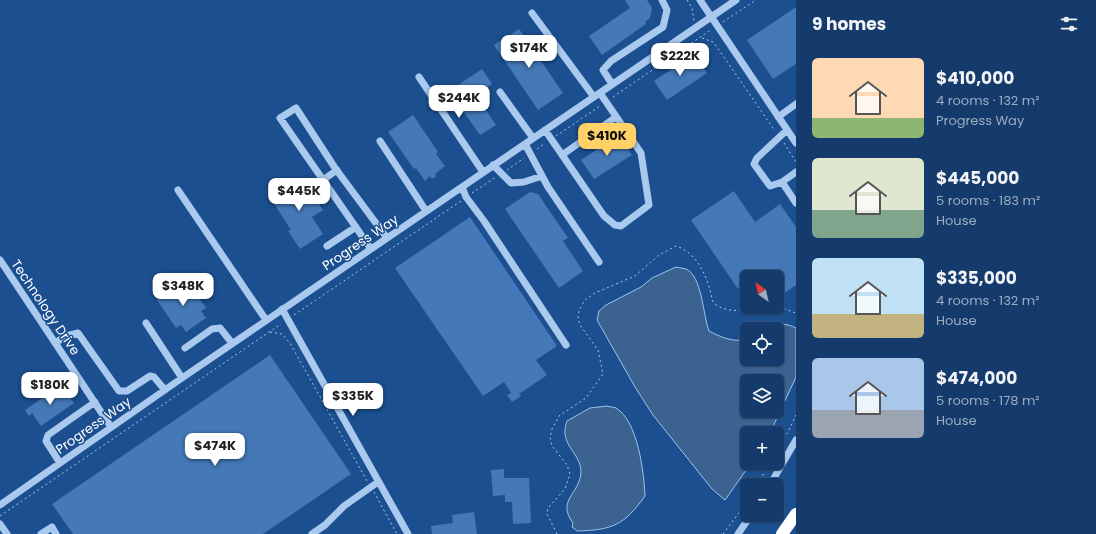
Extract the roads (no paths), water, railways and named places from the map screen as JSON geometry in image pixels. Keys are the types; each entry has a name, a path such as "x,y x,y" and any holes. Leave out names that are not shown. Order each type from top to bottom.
{"highway":[{"path":"782,534 796,514"}],"street":[{"path":"612,84 602,70 611,61 663,27 666,10 662,0"},
{"path":"700,0 796,143"},
{"name":"Progress Way","path":"0,505 232,343 736,0"},
{"path":"532,13 597,95 606,102 641,154 650,205 621,226 615,225 604,216 545,130"},
{"path":"419,77 483,172"},
{"path":"500,92 533,138"},
{"path":"778,117 796,104"},
{"path":"371,248 280,118 296,108 337,170 387,238"},
{"path":"562,155 616,117"},
{"path":"787,130 757,158 754,164 770,186 782,182 796,172"},
{"path":"380,141 426,211"},
{"path":"525,144 556,200 599,262"},
{"path":"493,165 500,174 511,183 524,182 542,176"},
{"path":"323,180 337,170"},
{"path":"782,182 796,203"},
{"path":"462,187 466,198 484,221 566,345"},
{"path":"178,190 266,320"},
{"path":"327,246 356,226"},
{"name":"Technology Drive","path":"1,263 111,427"},
{"path":"282,309 408,534"},
{"path":"146,323 182,378"},
{"path":"185,348 212,329 220,328 232,343"},
{"path":"55,343 66,336 78,333 119,391 127,391 150,376 154,377 164,390"},
{"path":"60,463 46,442 48,435 94,402"},
{"path":"774,478 796,440"},
{"path":"312,534 325,525 344,506 378,482"},
{"path":"738,534 746,522"},
{"path":"0,524 7,534"},
{"path":"41,534 52,527 56,534"}],"water":[{"path":"676,267 686,269 696,279 699,287 709,331 732,340 740,340 740,366 784,366 784,324 796,328 796,377 784,403 784,374 740,374 740,418 777,418 773,426 740,426 740,470 746,470 725,500 712,489 653,415 635,387 597,320 599,311 606,305 641,287 652,278"},
{"path":"607,406 616,408 624,415 635,435 641,461 645,496 631,514 617,524 600,529 577,531 572,527 573,523 568,515 567,508 570,497 580,480 581,472 578,459 567,442 565,429 567,421 590,408"}]}
